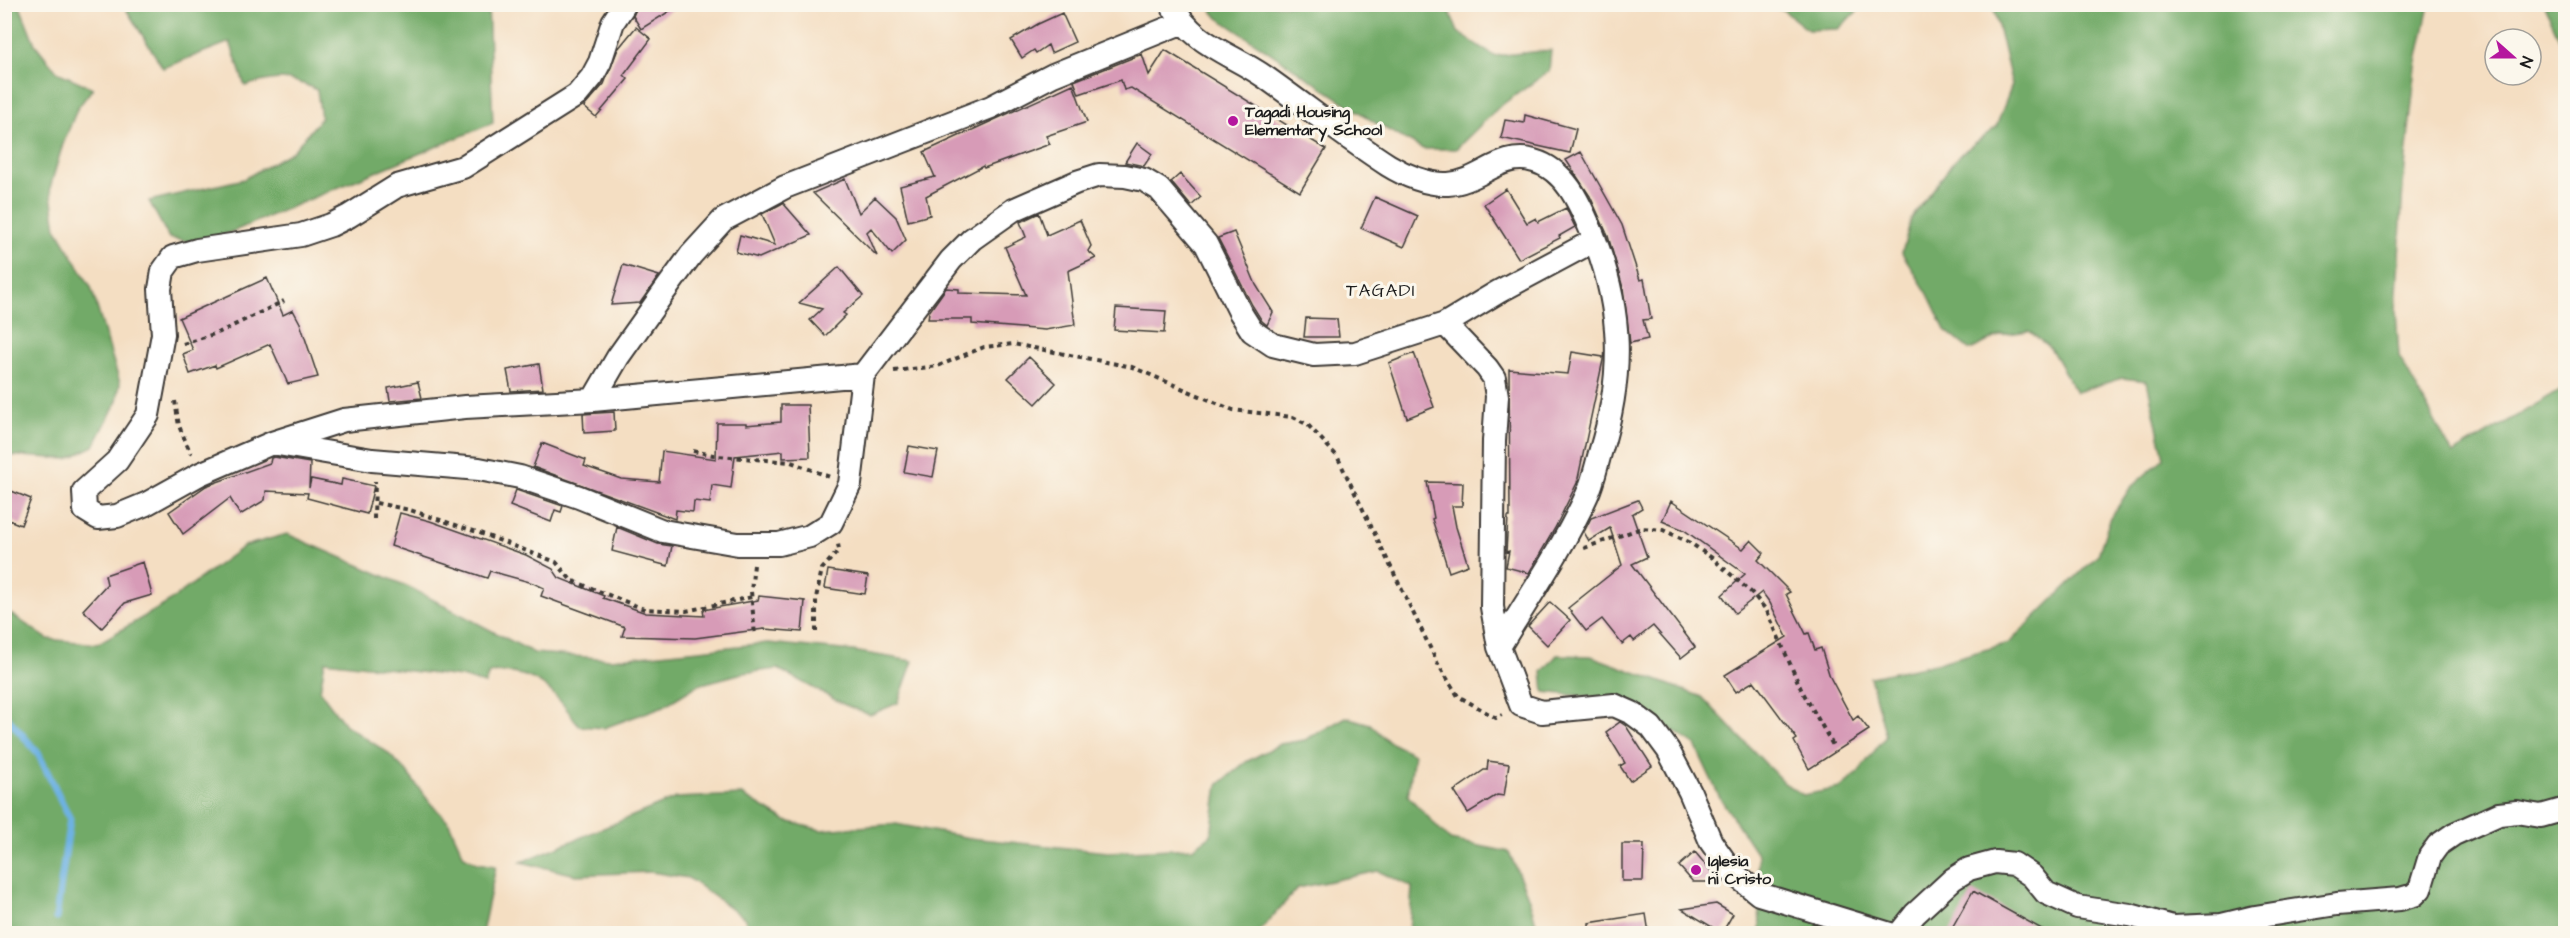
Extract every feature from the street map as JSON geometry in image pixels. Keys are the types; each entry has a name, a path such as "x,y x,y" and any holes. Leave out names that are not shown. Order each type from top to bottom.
{"street":[{"path":"625,4 613,22 600,62 592,78 577,95 463,167 397,186 350,216 311,232 242,245 197,250 173,257 163,271 160,289 163,334 148,415 117,461 84,491 85,510 98,518 117,516 146,504 200,474 272,443 344,420 465,407 593,400 863,375"},
{"path":"593,400 651,309 691,255 723,220 785,187 991,107 1176,14 1212,48 1258,72 1389,166 1424,181 1448,184 1473,177 1491,166 1514,158 1535,161 1551,169 1581,205 1605,266 1612,299 1617,346 1615,400 1588,494 1499,647"},
{"path":"272,443 372,460 479,469 520,477 579,497 663,531 759,546 810,536 831,523 850,484 863,375 946,267 972,239 1013,210 1099,175 1125,176 1144,180 1159,189 1206,244 1252,331 1273,345 1314,355 1355,353 1445,324 1498,292 1595,240"},
{"path":"1445,324 1487,368 1494,378 1496,387 1492,607 1499,647 1521,705 1542,712 1614,705 1632,713 1651,726 1668,750 1711,842 1733,873 1759,894 1890,933"},
{"path":"1899,933 1915,914 1953,879 1969,869 1995,862 2014,864 2032,876 2046,893 2077,907 2130,915 2173,927 2222,925 2255,917 2337,904 2400,899 2414,895 2420,889 2430,856 2438,845 2454,834 2499,814 2517,812 2541,816 2565,809"}],"path":[{"path":"179,345 220,332 284,301"},
{"path":"863,375 938,366 984,346 1013,344 1132,367 1233,410 1293,417 1301,421 1308,425 1337,456 1438,664 1458,696 1496,718 1521,705"},
{"path":"174,390 179,426 200,474"},
{"path":"693,451 718,456 791,462 850,484"},
{"path":"372,460 376,502 374,519"},
{"path":"376,502 410,510 477,532 556,562 571,580 644,609 686,611 752,597"},
{"path":"816,632 816,598 822,569 839,550 837,534 831,523"},
{"path":"1550,561 1642,528 1663,530 1689,542 1752,593 1767,611 1801,689 1834,747"},
{"path":"755,636 752,575 759,546"}],"green space":[{"path":"19,4 35,44 57,72 93,88 77,109 62,147 50,188 56,228 91,287 120,383 117,401 94,446 68,459 5,455 4,5"},
{"path":"1864,4 1838,29 1808,30 1783,10 1756,5"},
{"path":"121,5 488,5 493,123 229,233 195,243 169,238 149,201 244,179 293,151 321,118 317,90 297,82 281,79 245,86 230,42 163,68 126,9"},
{"path":"1207,5 1447,5 1458,32 1494,56 1551,50 1549,71 1499,107 1456,149 1423,149 1377,124 1218,18"},
{"path":"1993,5 2429,5 2416,66 2403,186 2396,311 2399,356 2453,454 2565,387 2565,933 1760,933 1758,855 1720,798 1695,745 1628,701 1544,692 1542,672 1557,655 1591,656 1702,697 1784,783 1803,795 1840,788 1857,774 1886,736 1870,677 1934,664 2009,643 2098,555 2110,519 2130,488 2164,458 2147,381 2122,378 2076,392 2051,349 2029,331 2001,335 1970,350 1945,330 1928,294 1902,253 1911,219 1958,156 1996,127 2012,85"},
{"path":"2544,5 2565,5 2565,52"},
{"path":"287,534 409,587 534,653 611,659 768,643 853,651 913,661 898,703 870,715 843,704 778,669 743,673 698,685 664,706 604,728 579,726 561,702 542,684 519,674 489,673 485,684 461,677 325,661 320,691 345,725 387,752 406,771 431,804 448,821 464,856 477,863 496,866 482,933 5,933 5,605 8,612 48,639 97,644 164,605 244,546"},
{"path":"1346,717 1370,724 1389,742 1414,754 1408,796 1450,840 1509,852 1529,899 1539,933 1409,933 1412,887 1378,871 1298,888 1258,933 746,933 746,919 688,878 651,872 576,875 521,862 676,798 742,795 786,821 821,830 896,824 970,838 1108,852 1193,848 1211,835 1218,785 1246,762 1280,744 1305,740"}],"building":[{"path":"638,4 681,4 641,29 633,16"},
{"path":"1062,13 1075,42 1051,53 1048,45 1022,58 1011,40"},
{"path":"636,27 651,39 624,75 628,79 596,117 584,107 604,84 618,49"},
{"name":"Tagadi Housing Elementary School","path":"1165,50 1326,149 1300,192 1131,88 1124,90 1121,80 1079,94 1074,81 1142,54 1149,75"},
{"path":"1073,84 1087,122 1046,136 1050,144 984,168 983,166 926,196 930,215 908,221 900,186 935,177 924,152"},
{"path":"1525,115 1576,129 1570,153 1501,138 1505,120 1524,123"},
{"path":"1137,143 1152,154 1144,166 1125,162"},
{"path":"1581,152 1622,225 1640,280 1644,279 1651,319 1643,320 1648,339 1630,343 1623,288 1608,236 1590,196 1566,160"},
{"path":"1180,174 1201,197 1191,206 1171,182"},
{"path":"845,179 859,213 875,197 896,217 906,240 892,254 871,228 867,232 877,256 813,193"},
{"path":"1506,189 1527,223 1536,218 1538,222 1566,208 1575,227 1559,236 1560,238 1519,259 1484,204"},
{"path":"1375,197 1418,216 1404,247 1361,228"},
{"path":"783,203 811,235 759,258 736,252 740,235 775,245 762,214"},
{"path":"1039,213 1047,235 1080,220 1091,246 1088,251 1096,258 1068,271 1075,325 1045,330 972,324 972,319 928,319 929,312 946,288 959,289 959,293 1026,295 1005,247 1026,237 1020,222"},
{"path":"1234,232 1256,285 1273,312 1267,325 1252,305 1218,238"},
{"path":"623,265 659,276 640,303 611,305"},
{"path":"839,267 863,296 843,313 846,315 825,336 810,320 822,309 799,303"},
{"path":"267,278 283,315 293,310 300,323 318,377 288,384 270,344 216,368 215,365 190,374 183,354 193,350 179,318"},
{"path":"1116,308 1166,311 1164,333 1114,330"},
{"path":"1306,318 1337,319 1339,337 1304,337"},
{"path":"1572,352 1603,357 1603,360 1577,483 1529,573 1506,567 1509,551 1506,552 1508,517 1510,517 1509,369 1568,374"},
{"path":"1414,353 1434,407 1407,418 1389,363"},
{"path":"1029,357 1056,383 1036,404 1008,378"},
{"path":"539,364 543,389 511,391 507,370"},
{"path":"418,382 422,398 390,401 388,388"},
{"path":"781,405 808,405 810,457 783,458 783,451 735,456 731,488 712,485 710,503 694,501 693,512 676,510 675,519 533,467 542,443 586,460 584,466 621,479 659,482 662,451 716,459 717,423 746,423 746,425 781,422"},
{"path":"614,412 615,431 584,433 583,414"},
{"path":"909,446 938,451 933,477 904,472"},
{"path":"271,458 310,463 309,488 311,479 341,485 342,479 374,486 367,514 307,498 308,493 266,491 265,500 240,515 230,498 183,534 169,512 206,486 270,463"},
{"path":"1427,482 1463,483 1462,506 1452,506 1468,565 1449,572 1432,519 1434,518"},
{"path":"4,488 31,499 21,525 4,518"},
{"path":"516,490 563,506 561,512 555,510 551,522 510,506"},
{"path":"1638,500 1642,508 1632,514 1647,557 1632,564 1695,647 1681,658 1653,626 1634,641 1631,637 1622,644 1602,619 1586,631 1568,608 1622,565 1610,528 1589,541 1584,532 1591,518"},
{"path":"1671,501 1743,549 1751,540 1764,553 1758,560 1790,592 1786,594 1806,634 1809,633 1815,650 1821,648 1830,677 1853,720 1858,716 1869,730 1809,769 1794,741 1797,739 1754,681 1736,692 1725,675 1787,637 1762,592 1735,613 1722,595 1745,574 1684,530 1662,521"},
{"path":"400,513 430,521 526,555 553,569 559,578 604,596 603,598 646,613 704,616 703,610 758,600 759,596 805,601 802,632 764,629 695,638 622,636 625,627 541,596 544,588 533,583 490,571 487,578 391,546"},
{"path":"617,527 658,544 672,546 668,566 612,551"},
{"path":"143,562 152,595 125,603 102,628 83,610 107,584 105,575"},
{"path":"828,570 868,576 865,594 825,588"},
{"path":"1550,602 1570,620 1547,645 1528,626"},
{"path":"1620,722 1626,726 1652,766 1630,781 1620,766 1625,763 1606,732"},
{"path":"1488,761 1509,764 1504,796 1497,795 1468,813 1454,791 1487,770"},
{"path":"1622,844 1644,844 1643,881 1622,881"},
{"name":"Iglesia ni Cristo","path":"1695,852 1720,882 1693,882 1679,866"},
{"path":"1973,891 2049,933 1949,933"},
{"path":"1716,904 1733,914 1722,933 1682,909"},
{"path":"1646,914 1649,933 1589,933 1589,923"}],"waterway":[{"path":"4,714 38,753 70,819 56,918"}],"place":[{"name":"Tagadi Housing Elementary School","path":"1233,121"},
{"name":"Iglesia ni Cristo","path":"1696,870"}],"district":[{"name":"TAGADI","path":"1381,290"}]}
